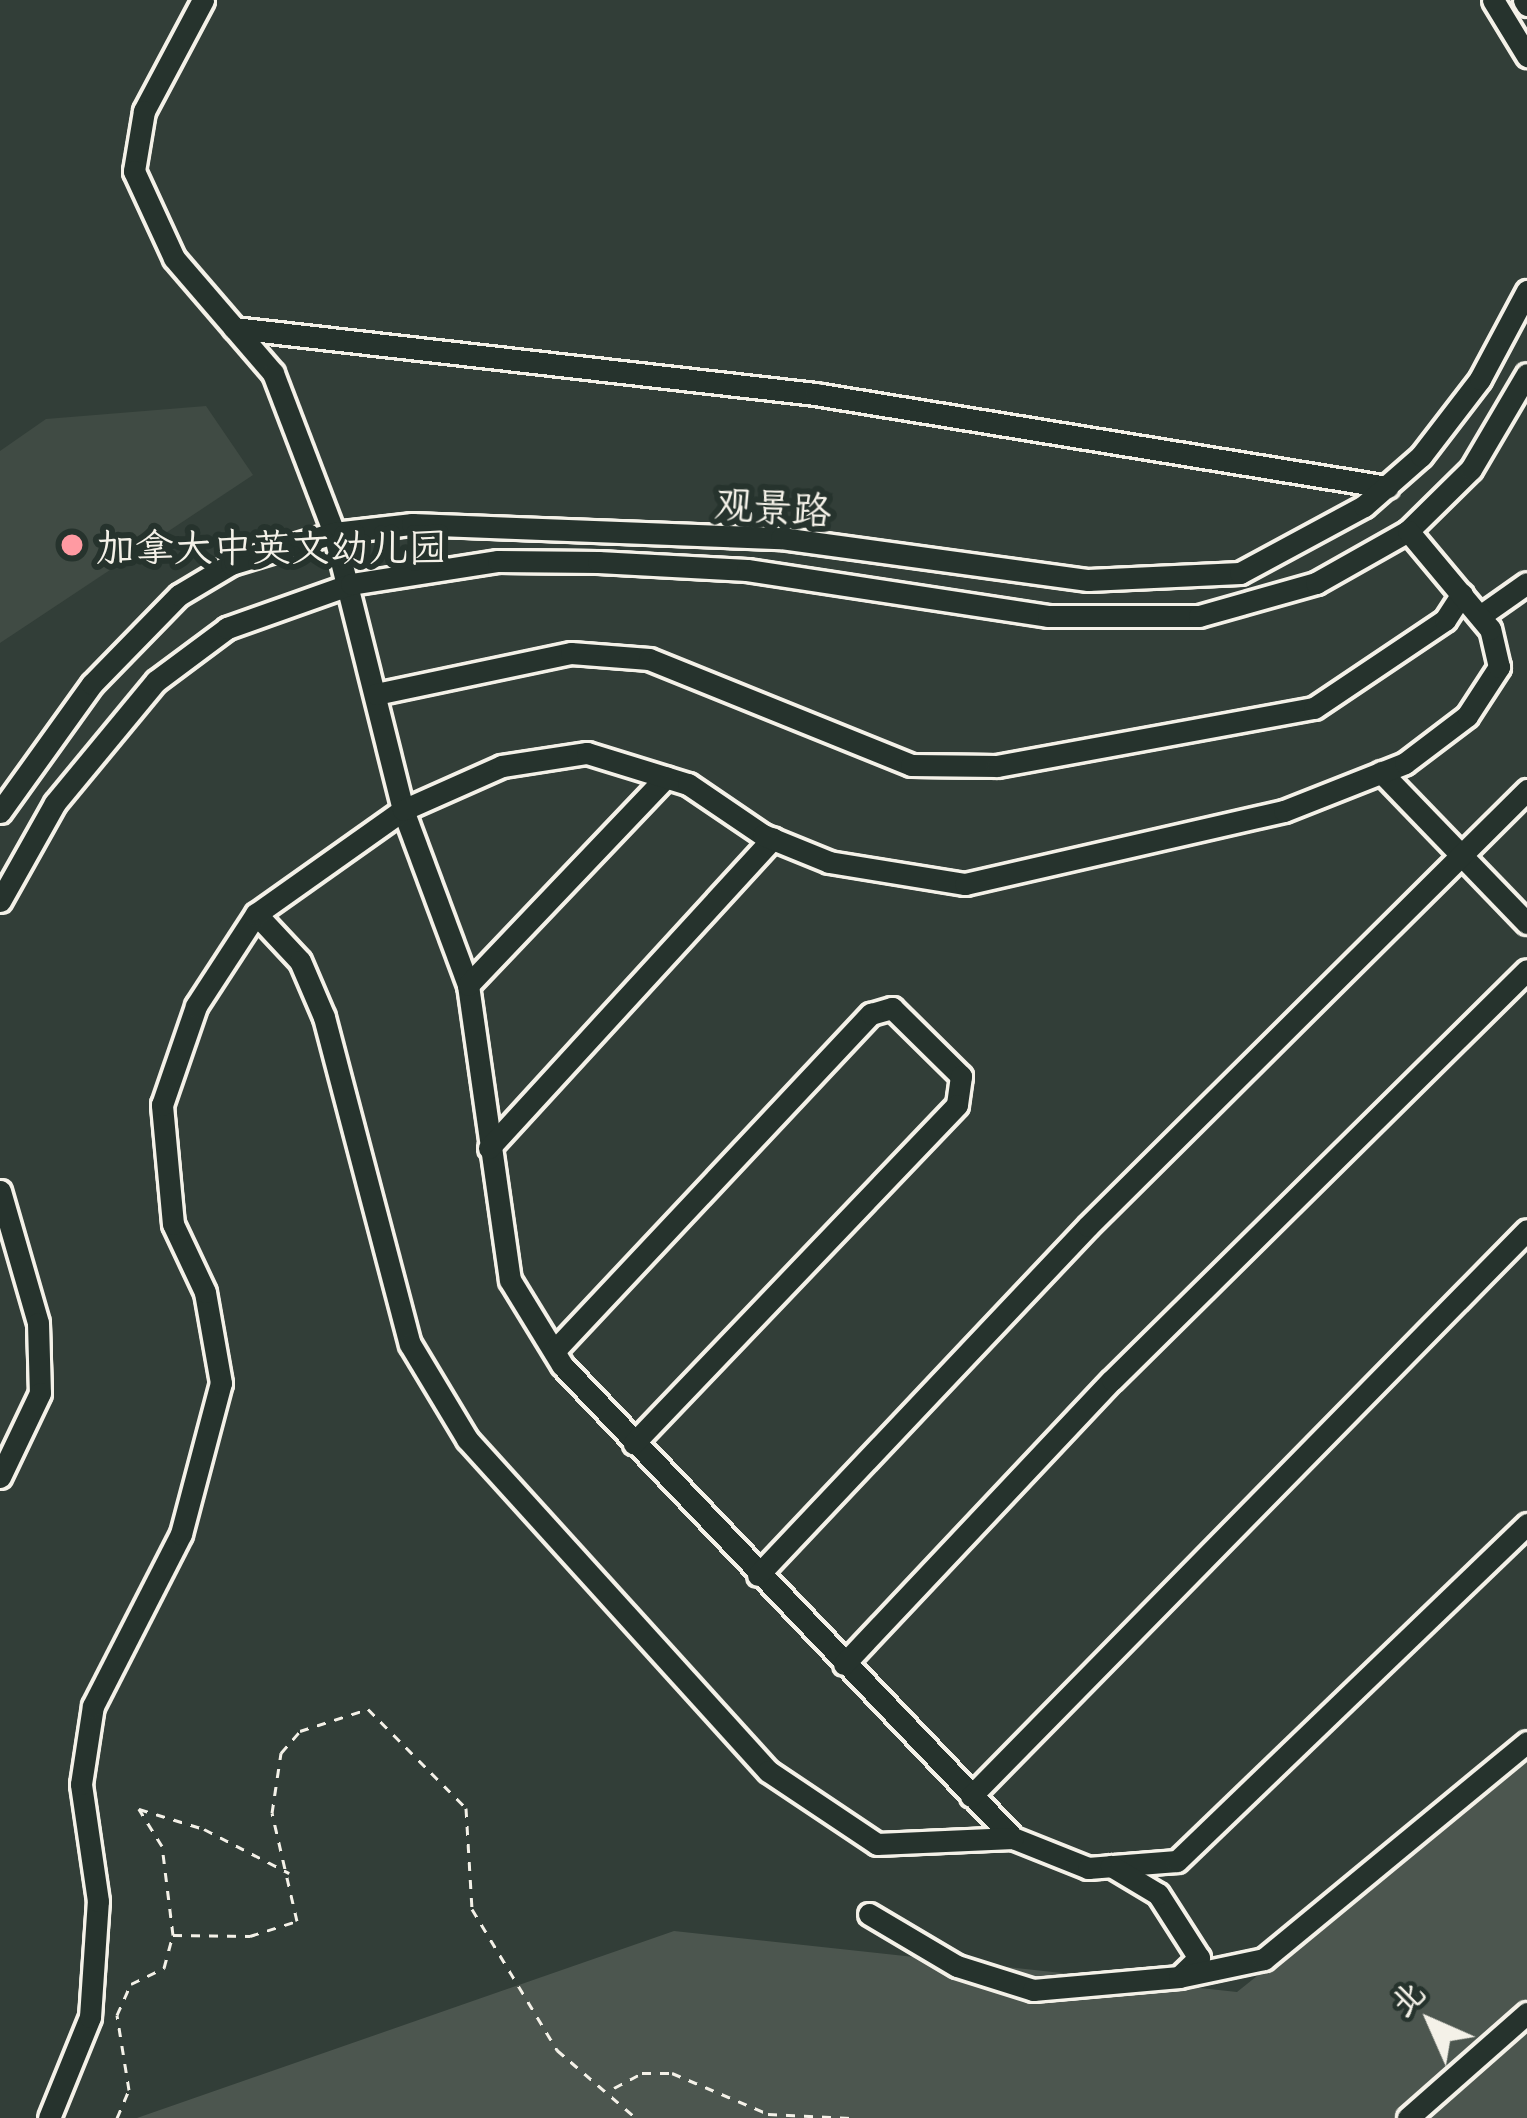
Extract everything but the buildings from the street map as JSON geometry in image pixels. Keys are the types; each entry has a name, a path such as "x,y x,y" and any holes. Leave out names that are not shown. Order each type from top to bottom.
{"street":[{"path":"203,0 144,111 134,171 174,258 273,373 334,533 351,584 404,810 468,985 510,1280 554,1351 758,1575 1013,1838 1088,1868 1177,1861 1527,1524"},
{"path":"1493,0 1527,56"},
{"name":"观景路","path":"0,812 92,683 179,596 231,564 334,533 412,524 781,538 1163,582 1273,560 1387,487 1480,379 1527,291"},
{"path":"234,328 815,394 1387,487"},
{"name":"观景路","path":"0,901 55,803 156,682 226,628 351,584 498,561 620,563 747,570 1151,622 1316,584 1408,530 1471,470 1527,374"},
{"path":"49,2118 89,2017 98,1901 81,1784 94,1706 181,1534 221,1383 206,1292 172,1224 162,1105 196,1006 256,914 404,810 502,766 587,753 666,778 773,838 829,862 965,884 1284,811 1381,772 1467,716 1499,668 1480,616 1408,530"},
{"path":"1480,616 1527,584"},
{"path":"376,694 571,653 649,659 911,765 997,766 1314,708 1444,620 1462,594"},
{"path":"1381,772 1527,923"},
{"path":"468,985 666,778"},
{"path":"758,1575 1088,1226 1527,790"},
{"path":"489,1148 773,838"},
{"path":"256,914 300,961 324,1017 410,1344 466,1439 767,1771 877,1844 1013,1838"},
{"path":"844,1664 1112,1380 1527,970"},
{"path":"554,1351 872,1015 892,1008 961,1076 957,1105 634,1443"},
{"path":"0,1191 38,1323 40,1393 0,1477"},
{"path":"971,1796 1527,1230"},
{"path":"869,1914 957,1966 1033,1990 1179,1977 1264,1959 1527,1742"},
{"path":"1110,1866 1158,1894 1189,1942 1198,1958 1179,1977"},
{"path":"1408,2118 1527,2013"}],"path":[{"path":"172,1936 250,1936 296,1921 291,1873 272,1813 280,1753 326,1720 368,1709 383,1715 466,1808 472,1909 557,2050 611,2090 636,2118"},
{"path":"117,2118 129,2072 117,2015 131,1984 164,1968 172,1936 162,1846 139,1809 291,1873"},
{"path":"611,2090 641,2073 672,2073 769,2114 850,2118"}],"shaded area":[{"name":"加拿大中英文幼儿园","path":"206,406 253,475 0,643 0,451 46,419"},
{"path":"1527,1760 1527,2118 137,2118 674,1931 1237,1992"}],"place":[{"name":"加拿大中英文幼儿园","path":"72,545"}]}
